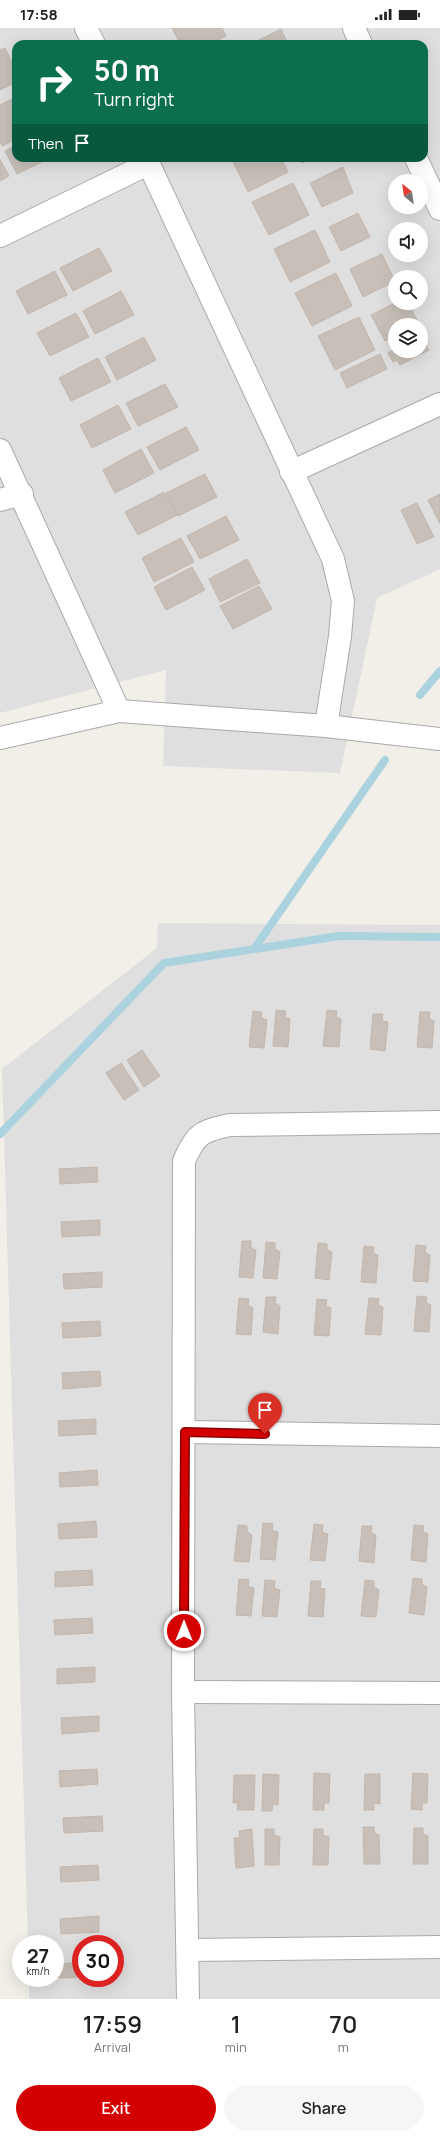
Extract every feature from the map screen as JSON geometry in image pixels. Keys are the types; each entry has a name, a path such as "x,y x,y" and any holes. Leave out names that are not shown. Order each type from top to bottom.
{"street":[{"path":"86,28 92,40"},
{"path":"354,28 359,40"},
{"path":"0,236 145,162"},
{"path":"147,162 291,472 333,558 343,601 340,636 326,726"},
{"path":"418,162 440,209"},
{"path":"291,472 440,404"},
{"path":"0,450 22,494 119,711"},
{"path":"0,500 22,494"},
{"path":"0,738 119,711 326,726 440,739"},
{"path":"188,1999 183,1692 185,1432 184,1161 192,1142 209,1130 230,1125 440,1122"},
{"path":"185,1432 440,1436"},
{"path":"183,1692 440,1693"},
{"path":"188,1950 440,1947"}],"shaded area":[{"path":"0,28 440,28 440,569 377,598 340,773 163,766 166,670 0,713"},
{"path":"158,923 440,925 440,1999 29,1999 29,1987 64,1987 64,1935 28,1935 2,1069 157,948"}],"building":[{"path":"172,28 222,28 226,36 218,40 178,40"},
{"path":"281,29 286,40 259,40"},
{"path":"5,48 12,62 12,84 0,90 0,50"},
{"path":"12,99 12,141 2,146 0,142 0,105"},
{"path":"12,147 12,162 42,162 17,174 5,151"},
{"path":"0,159 9,176 0,181"},
{"path":"233,162 283,162 288,172 248,192"},
{"path":"343,167 353,193 322,207 310,183"},
{"path":"293,183 309,215 269,235 252,202"},
{"path":"358,213 370,237 341,251 329,227"},
{"path":"315,230 330,262 290,282 274,249"},
{"path":"99,248 112,271 73,291 60,268"},
{"path":"382,254 390,270 388,270 388,284 363,297 350,269"},
{"path":"55,271 67,295 28,314 16,291"},
{"path":"336,273 352,306 312,326 295,293"},
{"path":"121,291 134,315 95,334 83,311"},
{"path":"388,306 388,310 412,310 416,318 388,318 388,340 385,341 371,315"},
{"path":"76,313 89,337 50,356 37,333"},
{"path":"359,317 375,350 335,370 318,336"},
{"path":"144,337 156,360 117,380 105,357"},
{"path":"380,354 387,369 347,388 340,373"},
{"path":"98,358 111,382 71,401 59,378"},
{"path":"391,358 414,358 400,365 397,360 393,362"},
{"path":"165,384 178,407 138,426 126,403"},
{"path":"118,405 131,429 92,448 80,425"},
{"path":"186,427 199,450 160,470 147,447"},
{"path":"141,449 154,473 115,493 103,470"},
{"path":"205,474 217,497 178,516 166,493"},
{"path":"164,492 177,515 138,535 125,512"},
{"path":"440,494 440,524 428,500"},
{"path":"417,503 434,537 417,544 401,510"},
{"path":"226,516 239,540 200,559 187,536"},
{"path":"181,538 194,562 154,582 142,558"},
{"path":"247,559 260,583 220,602 209,579"},
{"path":"192,567 205,590 166,610 154,587"},
{"path":"259,586 272,609 233,629 220,606"},
{"path":"276,1010 286,1011 285,1017 290,1019 288,1047 273,1046"},
{"path":"327,1010 337,1011 336,1017 341,1019 339,1047 323,1046"},
{"path":"253,1011 262,1012 261,1018 267,1020 264,1048 249,1047"},
{"path":"420,1012 430,1012 429,1019 434,1021 432,1048 417,1047"},
{"path":"373,1014 383,1014 382,1021 388,1022 385,1051 370,1049"},
{"path":"142,1050 160,1076 144,1087 127,1060"},
{"path":"121,1063 139,1090 124,1100 106,1073"},
{"path":"97,1167 98,1182 60,1184 59,1169"},
{"path":"100,1220 100,1235 62,1237 61,1222"},
{"path":"242,1241 251,1241 251,1248 256,1250 253,1278 239,1277"},
{"path":"266,1242 275,1243 275,1249 280,1252 277,1279 263,1278"},
{"path":"318,1243 327,1244 327,1250 332,1252 329,1280 315,1278"},
{"path":"416,1245 426,1246 425,1252 430,1255 428,1282 413,1281"},
{"path":"364,1246 374,1247 373,1253 378,1255 376,1283 361,1282"},
{"path":"102,1272 102,1287 64,1289 63,1274"},
{"path":"417,1296 427,1297 426,1303 431,1305 429,1332 414,1331"},
{"path":"266,1297 276,1297 275,1303 280,1306 278,1334 263,1332"},
{"path":"239,1298 249,1299 248,1305 253,1308 251,1335 236,1334"},
{"path":"369,1298 379,1299 378,1305 383,1307 381,1335 365,1334"},
{"path":"317,1299 327,1300 326,1306 331,1308 329,1336 314,1335"},
{"path":"100,1321 101,1336 63,1338 62,1323"},
{"path":"100,1371 101,1386 63,1389 62,1373"},
{"path":"96,1419 96,1434 59,1436 58,1421"},
{"path":"97,1470 98,1485 60,1487 59,1473"},
{"path":"96,1521 97,1537 59,1539 58,1524"},
{"path":"263,1523 273,1524 272,1530 278,1532 275,1560 260,1559"},
{"path":"314,1524 323,1525 322,1532 328,1534 325,1561 310,1560"},
{"path":"238,1525 247,1526 247,1532 252,1535 249,1562 234,1561"},
{"path":"414,1525 424,1526 423,1532 428,1534 426,1562 411,1560"},
{"path":"362,1526 372,1526 371,1533 376,1535 374,1563 359,1561"},
{"path":"92,1570 93,1585 55,1587 55,1572"},
{"path":"413,1578 422,1579 422,1585 427,1587 424,1615 409,1613"},
{"path":"239,1579 249,1580 248,1586 254,1588 251,1616 236,1615"},
{"path":"265,1580 275,1581 274,1588 280,1590 277,1617 262,1616"},
{"path":"365,1580 374,1581 374,1587 379,1590 376,1617 361,1616"},
{"path":"311,1581 321,1581 320,1588 325,1589 323,1617 308,1616"},
{"path":"92,1618 93,1633 55,1635 54,1620"},
{"path":"95,1667 95,1682 57,1684 57,1669"},
{"path":"99,1716 99,1731 62,1734 61,1718"},
{"path":"97,1769 98,1784 60,1787 59,1771"},
{"path":"314,1773 330,1774 329,1803 324,1803 324,1810 313,1810"},
{"path":"413,1773 428,1774 427,1803 422,1803 422,1810 411,1809"},
{"path":"263,1774 279,1775 278,1805 273,1804 272,1811 262,1811"},
{"path":"365,1774 380,1774 380,1804 374,1803 374,1810 364,1810"},
{"path":"234,1775 255,1775 254,1810 237,1810 238,1803 233,1803"},
{"path":"102,1816 103,1831 64,1833 63,1818"},
{"path":"363,1827 374,1827 374,1833 379,1835 380,1864 364,1864"},
{"path":"414,1828 423,1828 423,1834 428,1836 428,1864 413,1864"},
{"path":"252,1829 254,1866 236,1868 234,1838 240,1838 239,1831"},
{"path":"265,1829 274,1829 274,1835 280,1837 279,1865 265,1865"},
{"path":"314,1829 323,1829 323,1835 329,1837 328,1865 313,1865"},
{"path":"98,1865 99,1880 61,1882 60,1867"},
{"path":"99,1916 99,1932 61,1934 60,1919"},
{"path":"72,1963 72,1977 64,1978 64,1964"}],"waterway":[{"path":"420,695 440,671"},
{"path":"254,949 385,760"},
{"path":"0,1134 164,963 339,936 440,937"}],"route":[{"path":"184,1631 185,1432 265,1434"}]}
